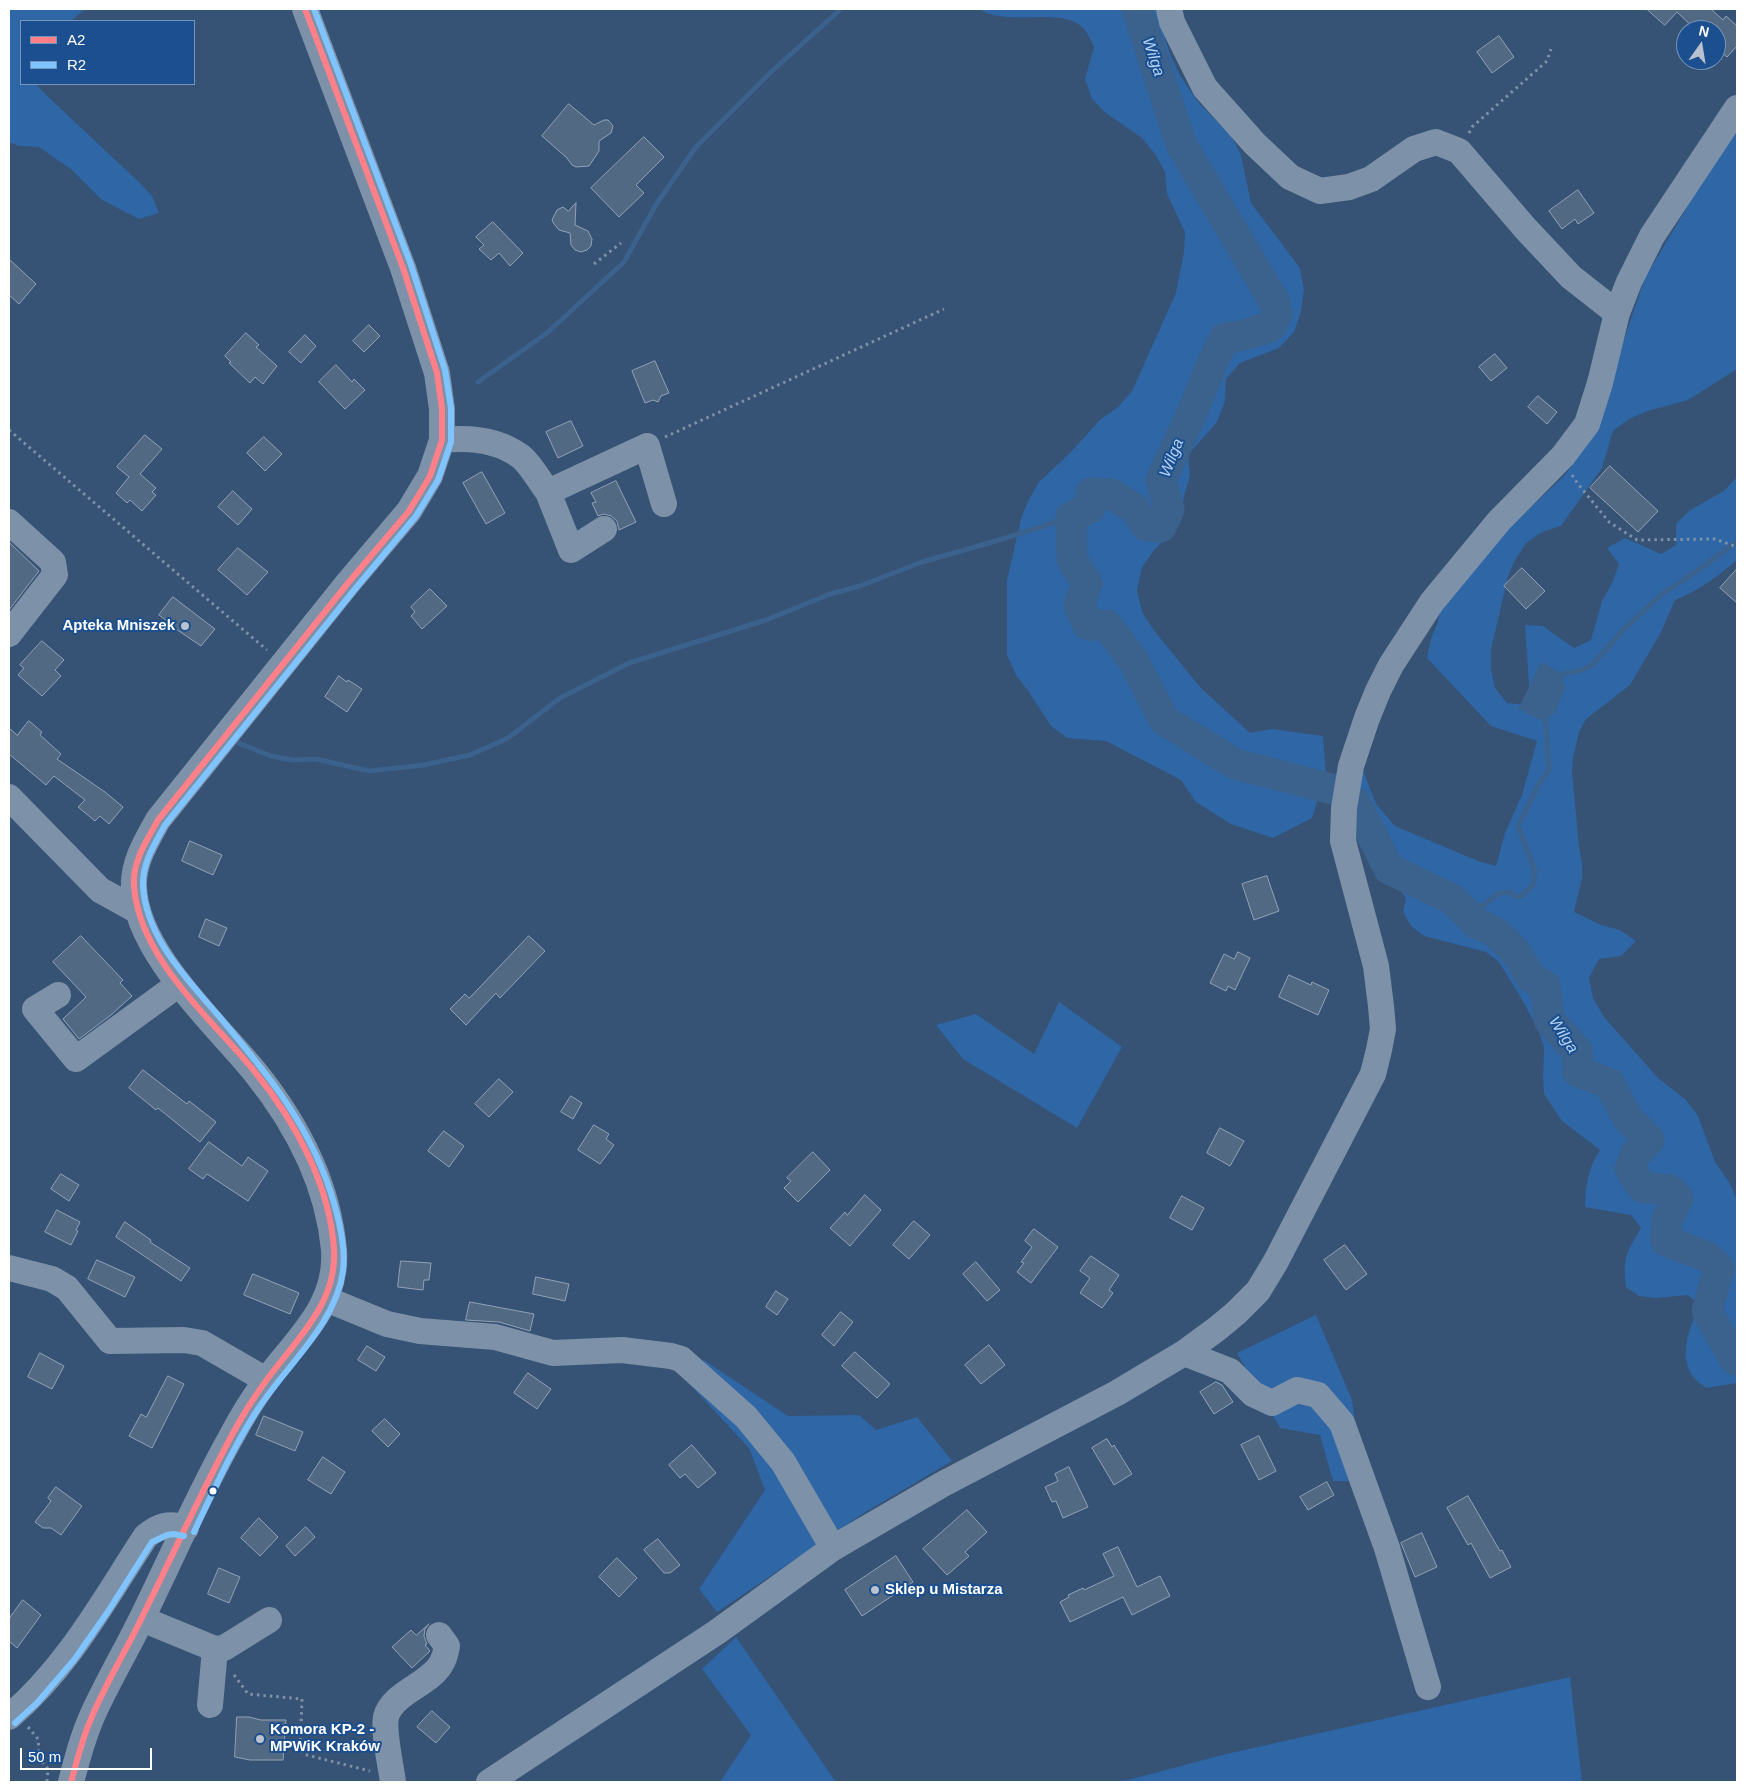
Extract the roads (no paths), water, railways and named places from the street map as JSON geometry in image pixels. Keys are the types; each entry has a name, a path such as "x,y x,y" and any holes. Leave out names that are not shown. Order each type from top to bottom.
{"street":[{"path":"71,1782 92,1716 142,1619 230,1438 266,1380 315,1318 326,1299 334,1272 334,1249 324,1199 309,1157 299,1136 256,1073 179,984 160,956 146,932 138,911 134,886 136,870 143,847 158,820 409,511 430,476 442,440 442,409 437,373 403,268 305,9"},
{"path":"1169,9 1172,22 1205,88 1255,144 1290,177 1320,191 1349,187 1371,179 1414,150 1429,144 1436,142 1459,151 1570,277 1617,313"},
{"path":"489,1782 717,1632 833,1548 943,1484 1117,1393 1184,1353 1236,1313 1258,1291 1275,1263 1373,1074 1379,1050 1382,1029 1376,966 1343,841 1344,808 1351,766 1367,718 1391,665 1432,602 1500,521 1563,456 1587,424 1617,313 1632,274 1652,236 1737,108"},
{"path":"442,440 460,438 500,444 521,456 548,492 571,550 604,529"},
{"path":"548,492 646,446 664,504"},
{"path":"9,522 54,562 55,575 9,634"},
{"path":"9,797 100,890 138,911"},
{"path":"58,995 35,1009 76,1059 179,984"},
{"path":"9,1268 52,1279 67,1288 110,1341 184,1340 202,1342 266,1380"},
{"path":"326,1299 387,1324 420,1332 495,1337 553,1353 622,1350 681,1359 746,1417 783,1462 833,1548"},
{"path":"1184,1353 1230,1371 1253,1394 1272,1402 1298,1390 1318,1395 1342,1423 1387,1548 1428,1687"},
{"path":"10,1716 28,1701 62,1662 93,1620 146,1536 157,1528 168,1524 186,1528"},
{"path":"142,1619 215,1658"},
{"path":"210,1705 215,1658 224,1648 269,1620"},
{"path":"384,1779 387,1716 391,1708 404,1695 424,1682 441,1665 448,1646 439,1634"}],"waterway":[{"path":"478,382 547,333 624,262 657,203 696,147 772,71 841,9"},
{"name":"Wilga","path":"1137,9 1181,144 1274,301 1277,314 1270,327 1244,335 1225,338 1161,480 1169,510 1161,527 1146,526 1134,508 1111,494 1091,493 1090,508 1071,517 1072,560 1087,583 1079,605 1088,625 1107,625 1133,660 1164,720 1235,764 1332,789"},
{"path":"238,743 271,756 293,760 316,759 369,771 424,765 470,755 508,738 560,698 629,663 766,620 830,594 860,586 922,562 1071,517"},
{"path":"1559,679 1562,674 1582,670 1592,665 1624,629 1661,595 1737,541"},
{"path":"1461,906 1483,906 1497,894 1509,892 1516,897 1521,896 1533,885 1535,871 1518,826 1538,786 1549,769 1545,716"},
{"name":"Wilga","path":"1355,802 1389,869 1452,899 1476,923 1495,932 1516,952 1530,977 1545,986 1549,1020 1577,1051 1578,1072 1609,1083 1627,1117 1649,1140 1635,1155 1630,1169 1642,1187 1670,1190 1678,1198 1667,1220 1666,1241 1706,1256 1719,1268 1707,1311 1737,1361"}],"place":[{"name":"Apteka Mniszek","path":"185,626"},
{"name":"Sklep u Mistarza","path":"875,1590"},
{"name":"Komora KP-2 - MPWiK Kraków","path":"260,1739"}]}
